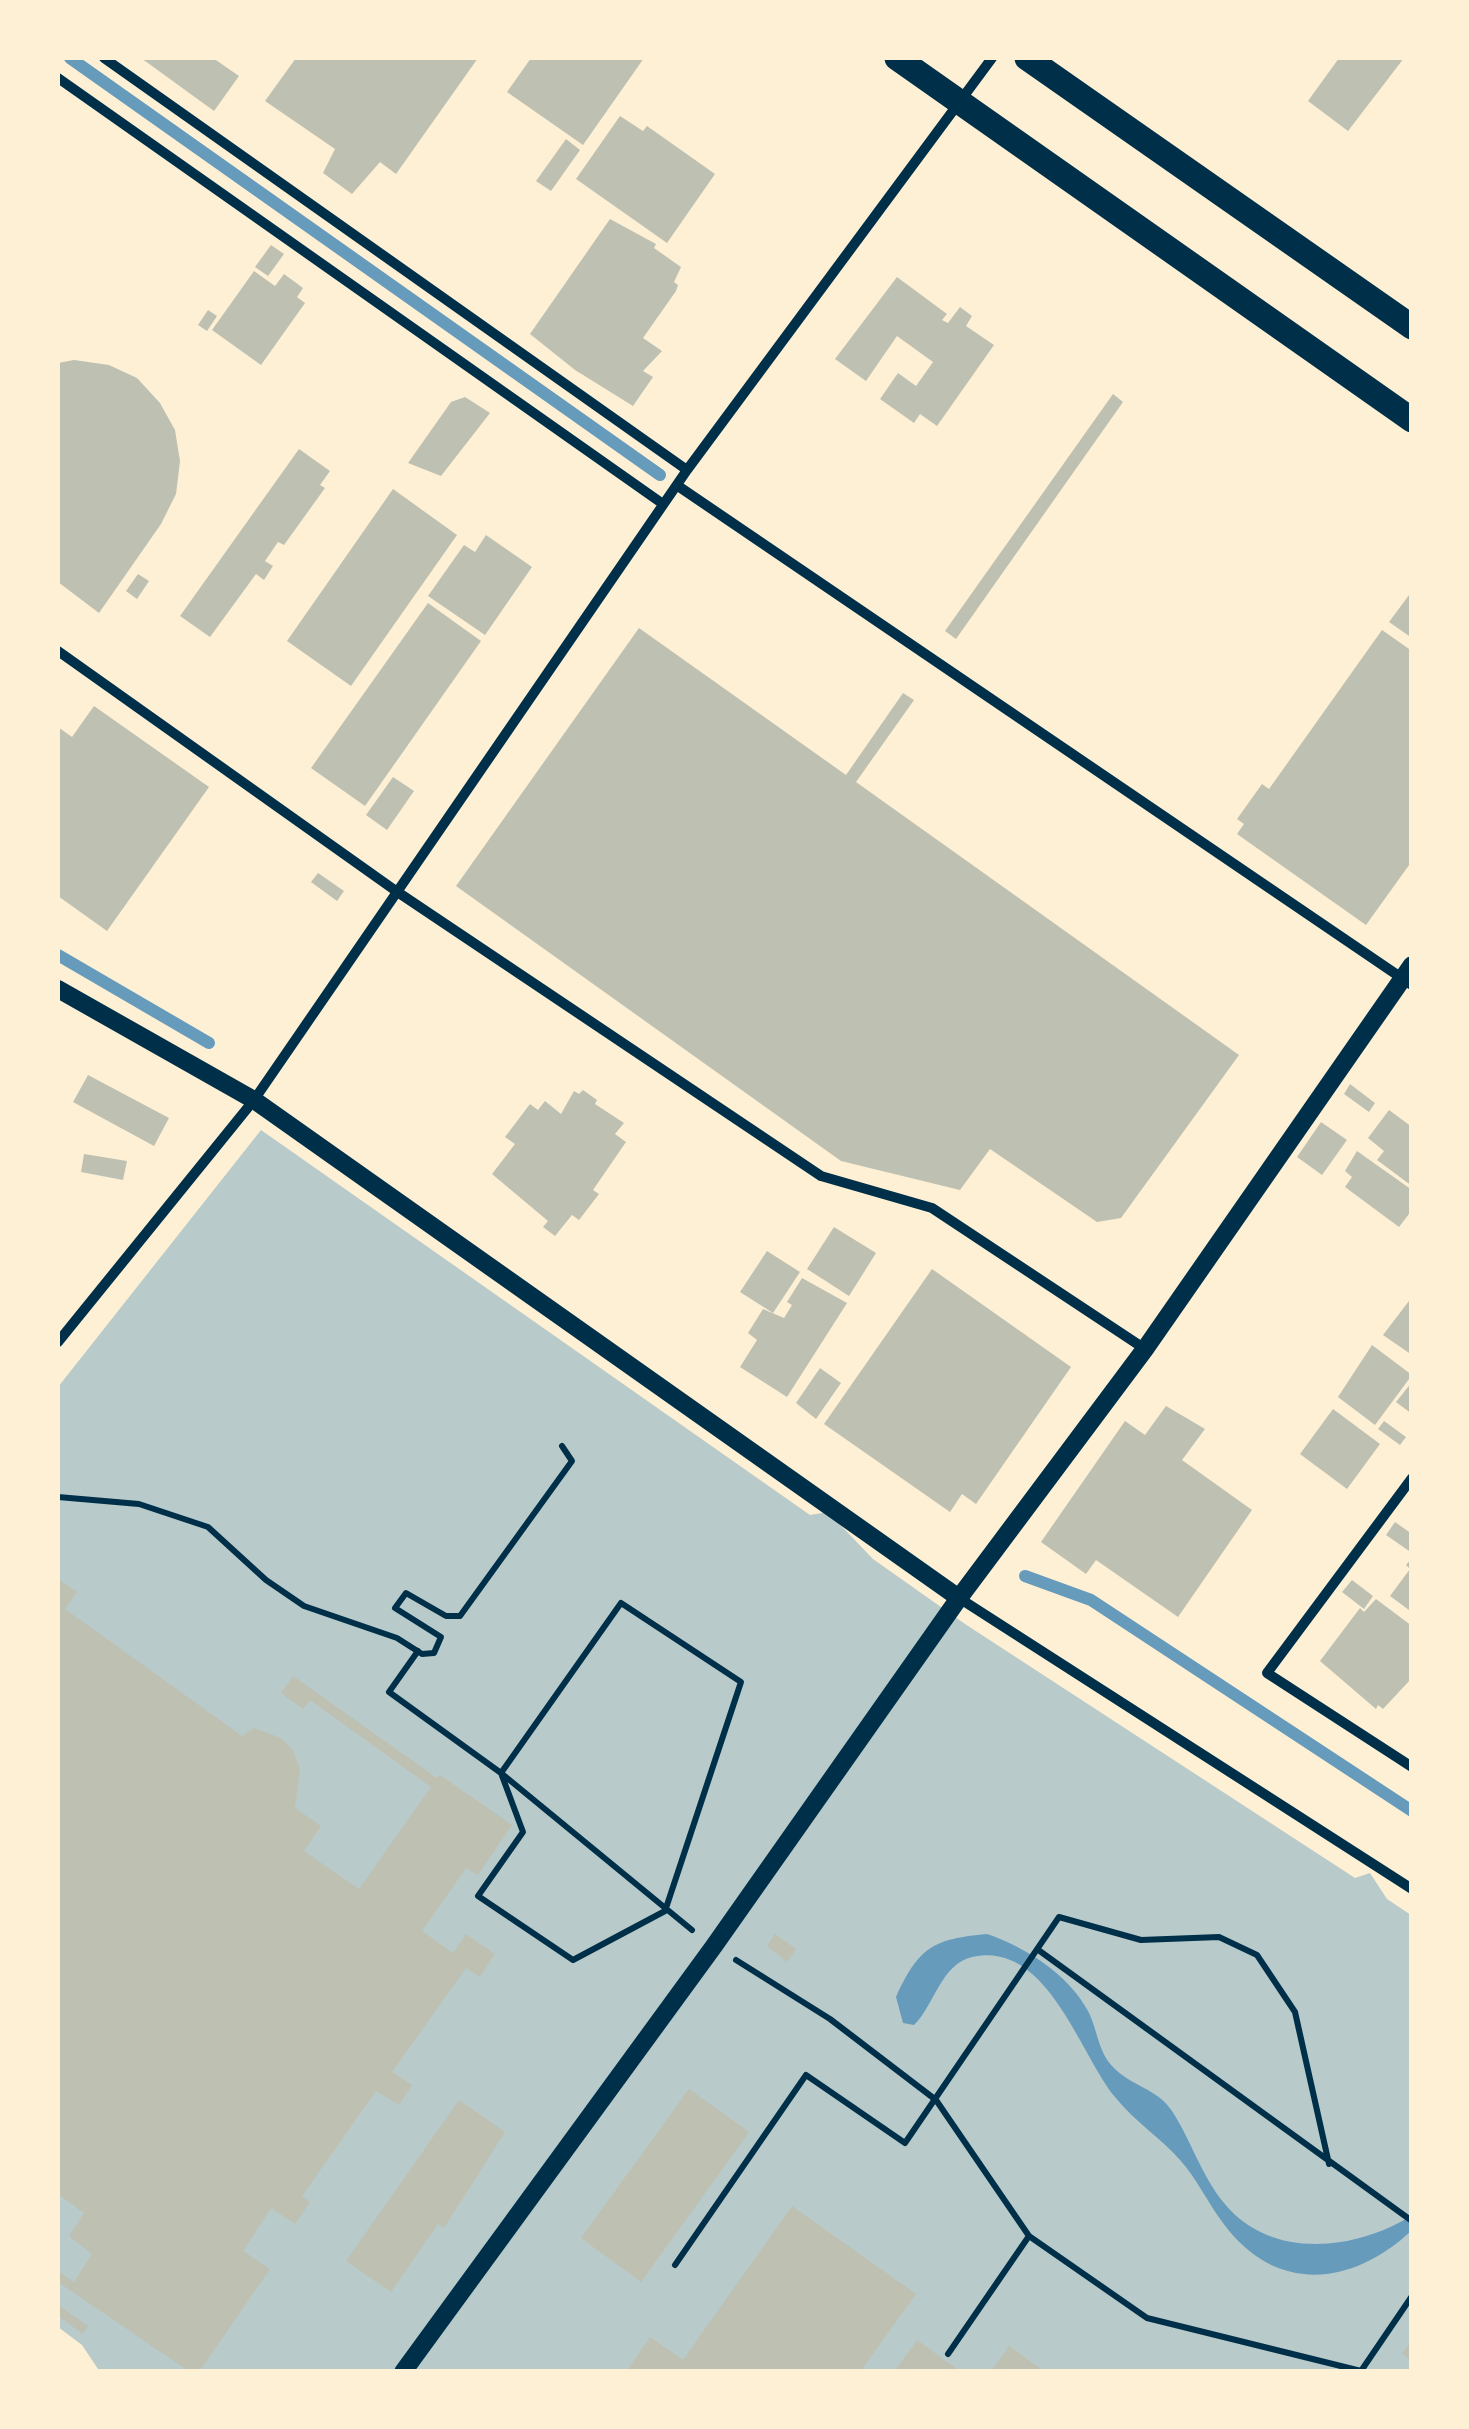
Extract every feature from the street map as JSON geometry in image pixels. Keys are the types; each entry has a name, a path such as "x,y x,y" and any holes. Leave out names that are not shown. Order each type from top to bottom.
{"main road":[{"path":"897,58 1412,420"},
{"path":"1027,58 1412,327"}],"street":[{"path":"104,58 687,470"},
{"path":"58,1342 254,1100 687,470 992,58"},
{"path":"58,78 663,504"},
{"path":"403,2372 714,1946 959,1598 1145,1349 1408,976 678,486"},
{"path":"58,651 396,891 821,1176 932,1208 1145,1349"},
{"path":"58,988 254,1100 959,1598 1412,1889"},
{"path":"1412,1478 1267,1673 1412,1767"}],"path":[{"path":"58,1496 139,1504 208,1527 266,1580 304,1606 434,1654 441,1638 395,1608 406,1592 446,1616 460,1616 572,1461 562,1446"},
{"path":"621,1603 740,1682 665,1911 573,1960 478,1896 523,1832 501,1773 621,1603"},
{"path":"418,1651 390,1692 501,1773 665,1911 830,2020 936,2100 1029,2236 1147,2318 1361,2371 1412,2296"},
{"path":"675,2265 806,2075 906,2142 1059,1918 1141,1940 1219,1937 1257,1955 1295,2012 1329,2164"},
{"path":"1037,1949 1412,2222"},
{"path":"948,2354 1029,2236"}],"shaded area":[{"path":"261,1130 810,1515 828,1512 873,1559 965,1624 1355,1878 1370,1873 1387,1899 1411,1915 1411,2371 100,2372 82,2345 58,2327 58,1387"}],"water":[{"path":"987,1934 1030,1954 1069,1985 1088,2011 1107,2060 1119,2073 1166,2103 1216,2192 1243,2222 1289,2242 1314,2244 1365,2236 1411,2216 1411,2231 1388,2250 1339,2272 1314,2275 1266,2262 1244,2246 1223,2223 1180,2160 1115,2097 1041,1982 1021,1966 998,1956 961,1961 945,1977 914,2025 903,2023 896,1997 921,1956 953,1939"}],"building":[{"path":"141,58 213,58 239,76 214,111"},
{"path":"296,58 478,58 396,174 380,162 352,194 323,173 335,149 265,101"},
{"path":"531,58 644,58 583,145 507,92"},
{"path":"1339,58 1404,58 1348,131 1308,101"},
{"path":"620,116 643,131 647,126 715,174 667,243 576,179"},
{"path":"566,139 580,150 551,191 536,181"},
{"path":"610,219 656,244 654,248 681,267 674,282 678,285 676,291 643,338 662,351 643,371 653,377 633,406 575,370 530,334"},
{"path":"271,245 284,254 268,276 255,267"},
{"path":"254,271 275,286 284,274 303,288 297,297 305,303 261,365 212,330"},
{"path":"897,277 947,314 942,320 948,323 960,307 972,316 966,326 994,345 937,426 920,414 914,423 880,399 898,373 916,386 933,362 897,336 866,381 835,359"},
{"path":"208,310 217,316 207,331 198,325"},
{"path":"74,360 109,365 137,378 160,403 175,430 180,461 176,494 161,524 99,613 58,582 58,363"},
{"path":"1113,394 1123,402 956,639 945,631"},
{"path":"465,397 490,413 441,476 408,463 451,402"},
{"path":"299,449 330,471 320,485 325,488 284,545 278,542 265,561 273,566 264,580 256,574 210,637 180,616"},
{"path":"393,489 457,535 351,686 287,641"},
{"path":"486,535 532,567 485,635 428,596 464,545 475,552"},
{"path":"138,574 149,581 137,599 126,591"},
{"path":"1412,591 1412,638 1389,622"},
{"path":"428,603 481,641 365,806 311,768"},
{"path":"639,628 846,775 903,693 914,700 856,782 1239,1055 1121,1218 1097,1222 990,1149 960,1190 841,1161 456,886"},
{"path":"1382,630 1412,651 1412,861 1366,925 1237,834 1244,824 1237,819 1262,784 1269,789"},
{"path":"94,706 209,787 107,931 58,896 58,727 72,737"},
{"path":"393,777 414,791 387,830 366,815"},
{"path":"318,873 344,891 337,901 311,882"},
{"path":"88,1075 169,1118 154,1146 73,1102"},
{"path":"1350,1084 1375,1103 1369,1112 1344,1094"},
{"path":"583,1090 597,1100 595,1104 624,1123 615,1134 626,1142 593,1190 599,1194 579,1220 572,1215 555,1236 543,1227 548,1221 492,1174 515,1144 505,1137 530,1104 538,1110 545,1101 561,1114 574,1091 579,1094"},
{"path":"1389,1110 1412,1127 1412,1186 1377,1160 1384,1151 1368,1138"},
{"path":"1321,1122 1347,1140 1322,1175 1297,1157"},
{"path":"1357,1151 1412,1190 1412,1210 1399,1227 1345,1187 1352,1177 1345,1171"},
{"path":"84,1154 127,1161 123,1180 81,1172"},
{"path":"834,1227 876,1253 849,1296 807,1269"},
{"path":"767,1251 800,1272 773,1313 740,1292"},
{"path":"932,1269 1071,1367 976,1504 962,1494 950,1512 824,1424"},
{"path":"802,1278 847,1303 787,1397 740,1367 757,1340 748,1333 763,1309 784,1318 792,1305 787,1302"},
{"path":"1412,1297 1412,1355 1383,1335"},
{"path":"1372,1345 1412,1375 1375,1425 1338,1397"},
{"path":"820,1368 841,1383 816,1419 796,1403"},
{"path":"1412,1382 1412,1414 1396,1402"},
{"path":"1166,1406 1205,1429 1182,1460 1252,1510 1178,1617 1096,1560 1086,1574 1041,1542 1125,1421 1145,1435"},
{"path":"1333,1409 1380,1444 1347,1489 1300,1454"},
{"path":"1384,1421 1406,1437 1400,1445 1378,1429"},
{"path":"1395,1522 1412,1534 1412,1553 1386,1535"},
{"path":"1412,1558 1409,1610 1390,1596 1410,1569 1406,1565"},
{"path":"58,1579 77,1592 65,1609 242,1736 254,1728 281,1738 293,1751 300,1769 295,1808 321,1826 304,1851 359,1889 431,1787 310,1700 303,1709 281,1693 293,1676 437,1778 440,1775 512,1825 478,1875 466,1868 422,1931 453,1953 466,1934 495,1954 480,1977 466,1968 392,2072 412,2085 399,2105 376,2091 302,2196 310,2202 295,2224 271,2208 243,2251 270,2269 199,2372 190,2372 58,2282 58,2271 74,2282 92,2254 69,2236 84,2213 58,2194"},
{"path":"1352,1580 1373,1596 1364,1609 1342,1592"},
{"path":"1376,1599 1412,1626 1412,1678 1383,1709 1378,1705 1376,1709 1320,1661 1360,1608 1364,1612"},
{"path":"775,1934 796,1949 787,1962 767,1946"},
{"path":"689,2089 749,2132 641,2282 581,2238"},
{"path":"459,2100 505,2132 444,2228 438,2224 391,2292 346,2261"},
{"path":"792,2206 916,2294 860,2372 626,2372 650,2337 683,2360"},
{"path":"58,2305 88,2326 83,2334 58,2316"},
{"path":"917,2340 961,2372 894,2372"},
{"path":"1412,2341 1412,2361 1402,2354"},
{"path":"1009,2346 1045,2372 991,2372"}],"waterway":[{"path":"70,58 660,475"},
{"path":"58,955 209,1043"},
{"path":"1025,1576 1091,1600 1412,1811"}]}
